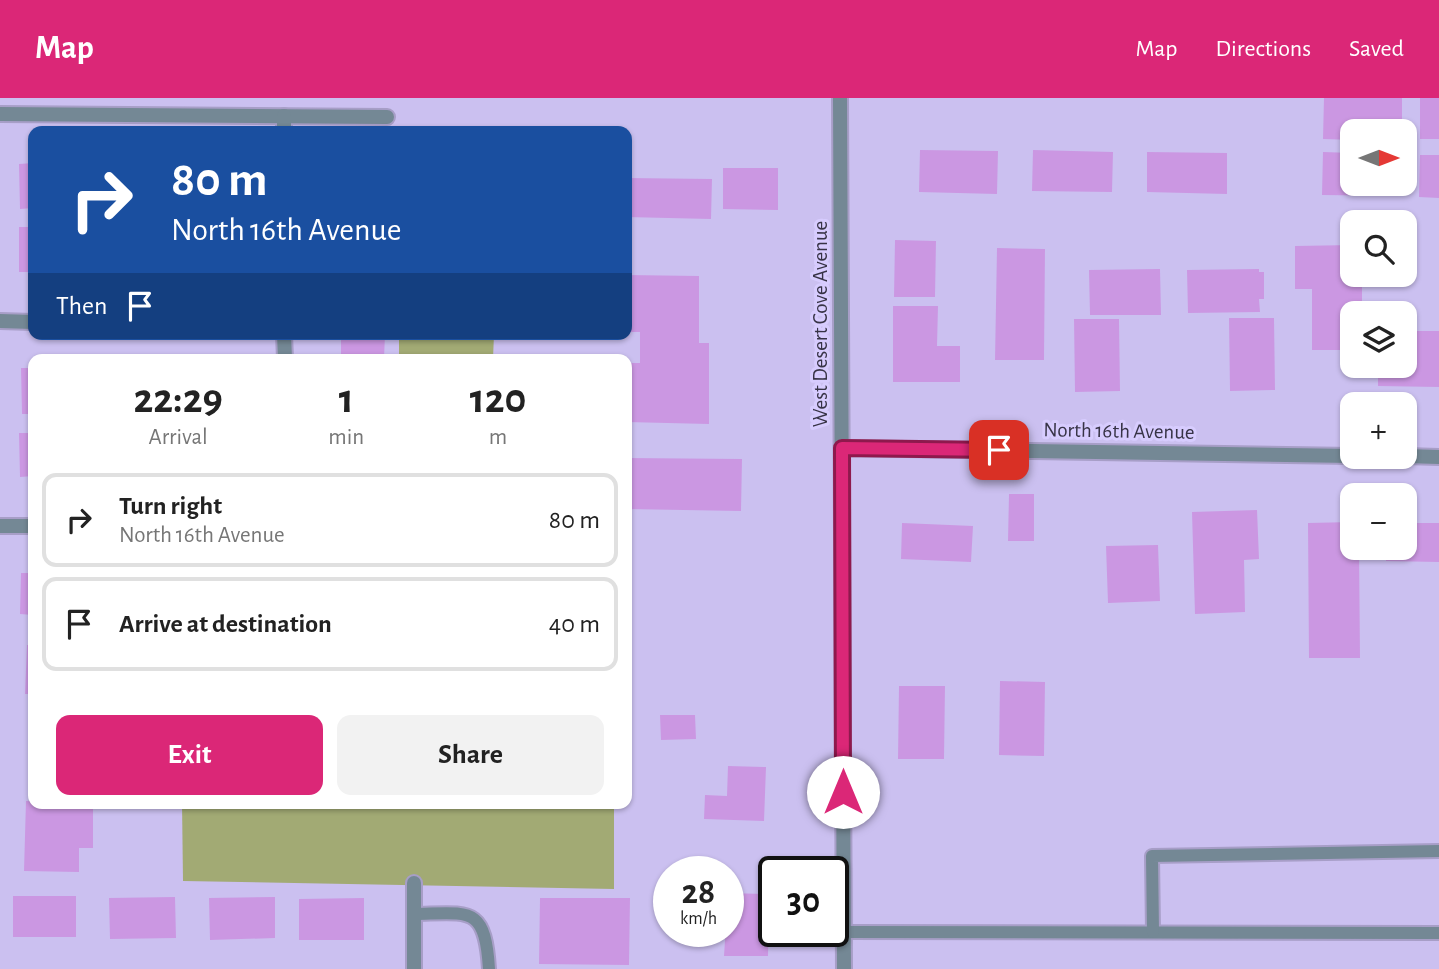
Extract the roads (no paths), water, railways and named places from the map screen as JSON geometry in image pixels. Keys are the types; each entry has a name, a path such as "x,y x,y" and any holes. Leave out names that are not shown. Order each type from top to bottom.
{"street":[{"name":"West Desert Cove Avenue","path":"840,98 844,856"},
{"path":"0,114 284,124 387,117"},
{"path":"0,321 28,322"},
{"name":"North 16th Avenue","path":"842,448 1340,456"},
{"path":"1417,456 1439,457"},
{"path":"0,526 28,526"},
{"path":"414,969 415,883"},
{"name":"West Desert Cove Avenue","path":"844,947 844,969"}],"lane":[{"path":"1153,932 1152,856 1439,851"},
{"path":"415,914 468,913 478,920 485,935 489,969"},
{"path":"849,932 1439,933"}]}
